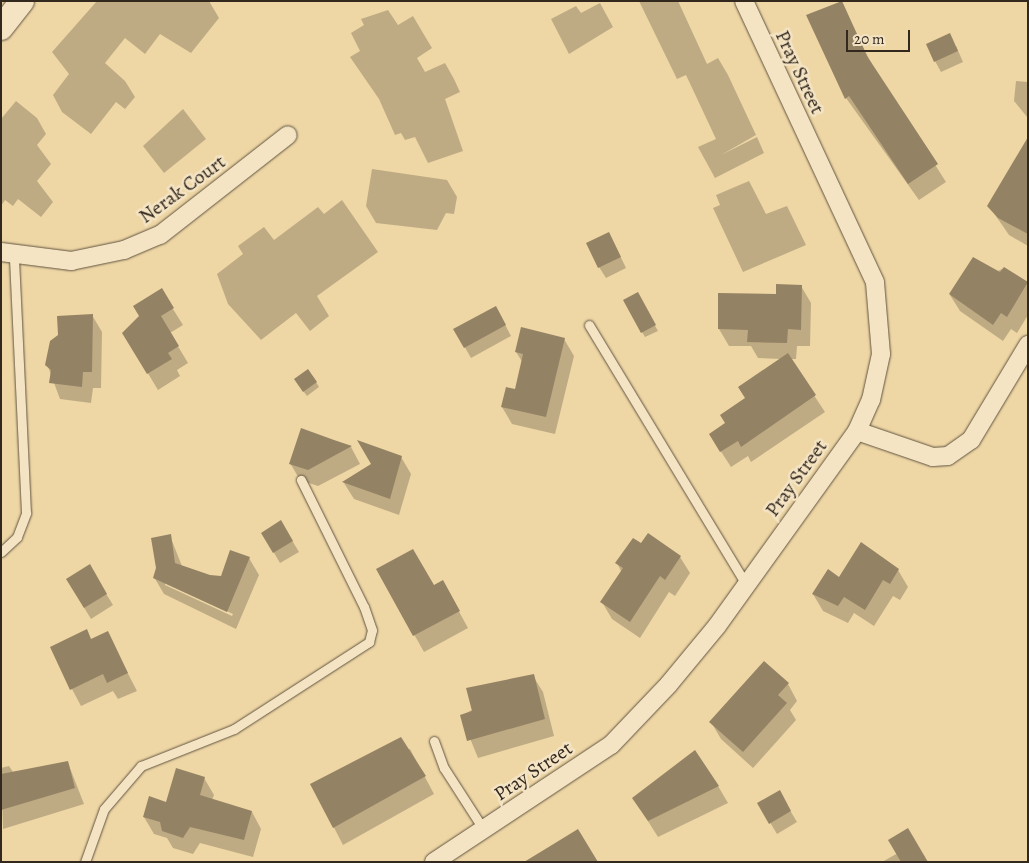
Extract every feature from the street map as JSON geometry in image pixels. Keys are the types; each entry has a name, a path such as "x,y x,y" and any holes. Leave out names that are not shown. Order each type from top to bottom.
{"street":[{"path":"1,28 22,1"},
{"name":"Pray Street","path":"434,862 611,745 675,677 857,431 871,400 881,354 875,282 744,1"},
{"name":"Nerak Court","path":"7,253 71,261 124,250 160,235 288,134"},
{"path":"857,431 933,457 948,456 971,440 1028,345"}],"lane":[{"path":"1,552 17,537 26,513 7,253"},
{"path":"589,325 745,583"},
{"path":"85,862 104,809 142,766 234,729 369,642 372,630 364,607 301,480"},
{"path":"434,741 444,768 484,830"}],"building":[{"path":"842,1 867,56 938,164 908,184 849,96 845,99 806,15"},
{"path":"950,33 958,51 934,62 926,44"},
{"path":"1028,137 1028,234 998,218 987,206"},
{"path":"609,232 621,257 598,268 586,243"},
{"path":"973,257 1000,272 1004,267 1028,282 1007,317 1001,313 993,325 949,294"},
{"path":"776,284 802,285 801,330 788,329 787,343 747,342 748,330 718,329 718,293 776,294"},
{"path":"162,288 174,308 161,316 179,346 168,353 172,359 147,374 122,333 139,316 133,306"},
{"path":"638,292 656,325 641,333 623,300"},
{"path":"496,306 506,325 464,348 453,329"},
{"path":"93,314 92,372 83,372 82,387 49,383 51,370 45,365 50,341 58,335 57,316"},
{"path":"521,327 565,338 546,417 501,407 506,387 515,389 523,354 515,352"},
{"path":"788,353 816,395 741,447 738,441 720,452 709,434 725,423 720,415 745,398 738,387"},
{"path":"308,369 317,382 303,392 294,379"},
{"path":"301,428 352,446 308,470 289,464"},
{"path":"357,440 402,456 390,499 342,482 371,464"},
{"path":"281,520 293,541 273,553 261,533"},
{"path":"648,533 681,556 665,580 660,576 630,622 600,602 623,568 615,563 633,538 641,543"},
{"path":"171,534 175,563 210,575 221,576 230,550 250,557 227,612 153,578 156,568 151,538"},
{"path":"861,542 899,569 890,584 883,580 865,610 844,597 838,606 812,594 828,569 839,577"},
{"path":"413,549 434,585 443,580 460,611 413,636 376,569"},
{"path":"90,564 107,594 84,608 66,579"},
{"path":"87,629 91,639 108,631 128,673 107,683 103,674 70,690 50,647"},
{"path":"764,661 789,683 778,695 787,703 743,752 709,722"},
{"path":"534,674 545,719 467,741 460,715 472,711 466,688"},
{"path":"401,737 426,776 333,828 310,784"},
{"path":"695,750 719,786 648,821 632,798"},
{"path":"68,761 75,788 1,810 1,774"},
{"path":"176,768 205,777 200,795 252,811 244,840 190,827 183,838 162,831 160,822 143,817 149,796 166,802"},
{"path":"780,790 791,811 769,824 757,803"},
{"path":"908,828 928,862 901,862 888,840"},
{"path":"578,829 598,862 524,862 547,848"}]}
